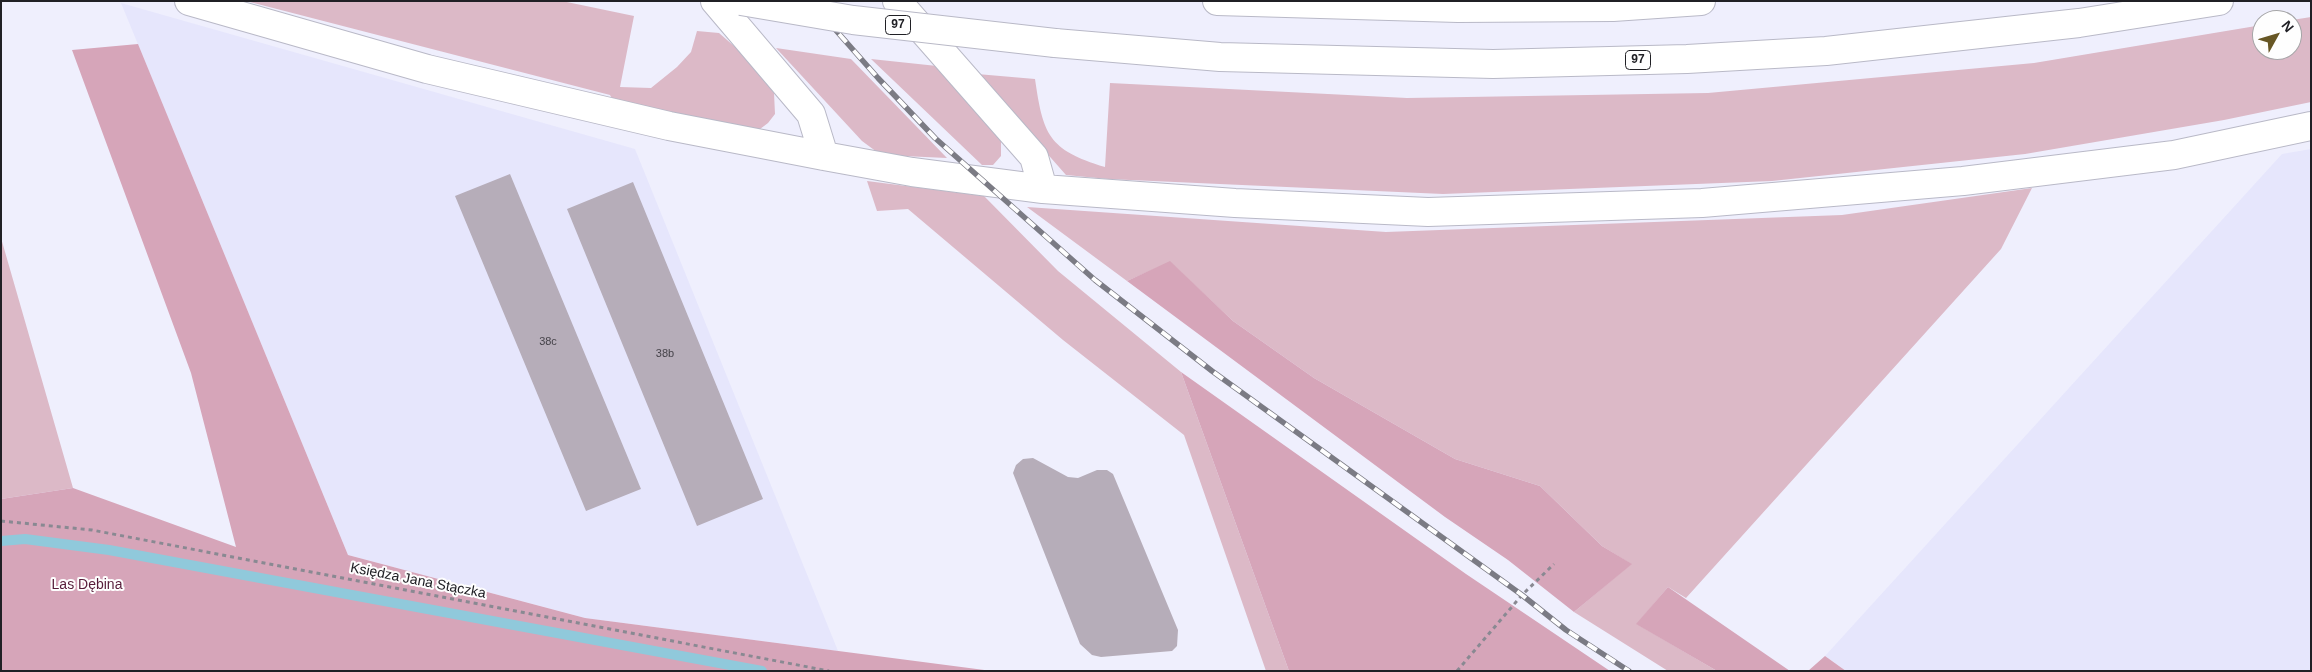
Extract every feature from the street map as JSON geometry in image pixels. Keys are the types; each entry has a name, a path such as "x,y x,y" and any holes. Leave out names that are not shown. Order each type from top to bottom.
{"street":[{"path":"189,1 427,69 669,126 824,156 912,172 1043,189 1235,203 1428,212 1702,203 1963,181 2165,156 2311,126"},
{"path":"715,1 811,114 824,156"},
{"name":"97","path":"741,1 852,20 1055,43 1220,57 1493,64 1686,59 1836,50 2079,23 2219,1"},
{"path":"897,1 1034,157 1043,189"},
{"path":"1217,1 1467,8 1613,7 1701,1"}],"path":[{"name":"Księdza Jana Stączka","path":"1,521 92,530 829,671"},
{"path":"1457,671 1522,595 1554,564"}],"shaded area":[{"path":"246,1 562,1 634,16 620,87 651,88 677,67 691,52 697,31 719,33 742,53 774,93 775,114 768,123 756,132 616,106 610,95"},
{"path":"121,3 635,149 838,651 585,618 348,555"},
{"path":"2311,17 2311,102 2224,120 2025,154 1772,181 1443,194 1108,179 1066,175 977,74 1035,79 1041,114 1052,137 1071,154 1105,167 1110,83 1407,98 1708,93 2034,63 2252,27 2252,60 2302,60 2302,18"},
{"path":"776,48 851,59 947,158 881,155 862,141"},
{"path":"871,59 937,66 1001,130 1001,156 993,165 982,165"},
{"path":"2311,149 2311,671 1846,671 1825,656 2282,154"},
{"path":"867,181 984,196 1058,271 1181,372 1289,671 1266,671 1184,435 1063,340 908,209 877,211"},
{"path":"2032,188 2001,249 1686,598 1668,587 1637,624 1717,671 1668,671 1574,612 1631,564 1602,546 1540,486 1455,459 1314,378 1233,321 1170,262 1127,281 1027,207 1386,232 1842,215"},
{"path":"1,238 73,488 1,499"}],"green space":[{"name":"Las Dębina","path":"138,44 348,555 585,618 992,671 1,671 1,499 73,488 236,547 191,373 72,50"},
{"path":"1170,261 1233,321 1314,378 1455,459 1540,486 1602,546 1632,564 1574,612 1508,560 1445,517 1127,281"},
{"path":"1181,372 1466,574 1610,671 1289,671"},
{"path":"1668,587 1790,671 1717,671 1636,624"},
{"path":"1825,656 1846,671 1808,671"}],"building":[{"path":"510,174 641,489 586,511 455,196"},
{"path":"633,182 763,499 697,526 567,209"},
{"path":"1033,458 1068,477 1078,478 1097,470 1107,470 1113,474 1178,630 1177,646 1172,651 1101,657 1092,655 1080,644 1013,473 1016,465 1023,459"}],"waterway":[{"path":"1,541 25,539 109,550 762,671"}],"railway":[{"path":"810,1 878,78 935,138 1095,280 1212,371 1522,595 1566,630 1629,671"}]}
